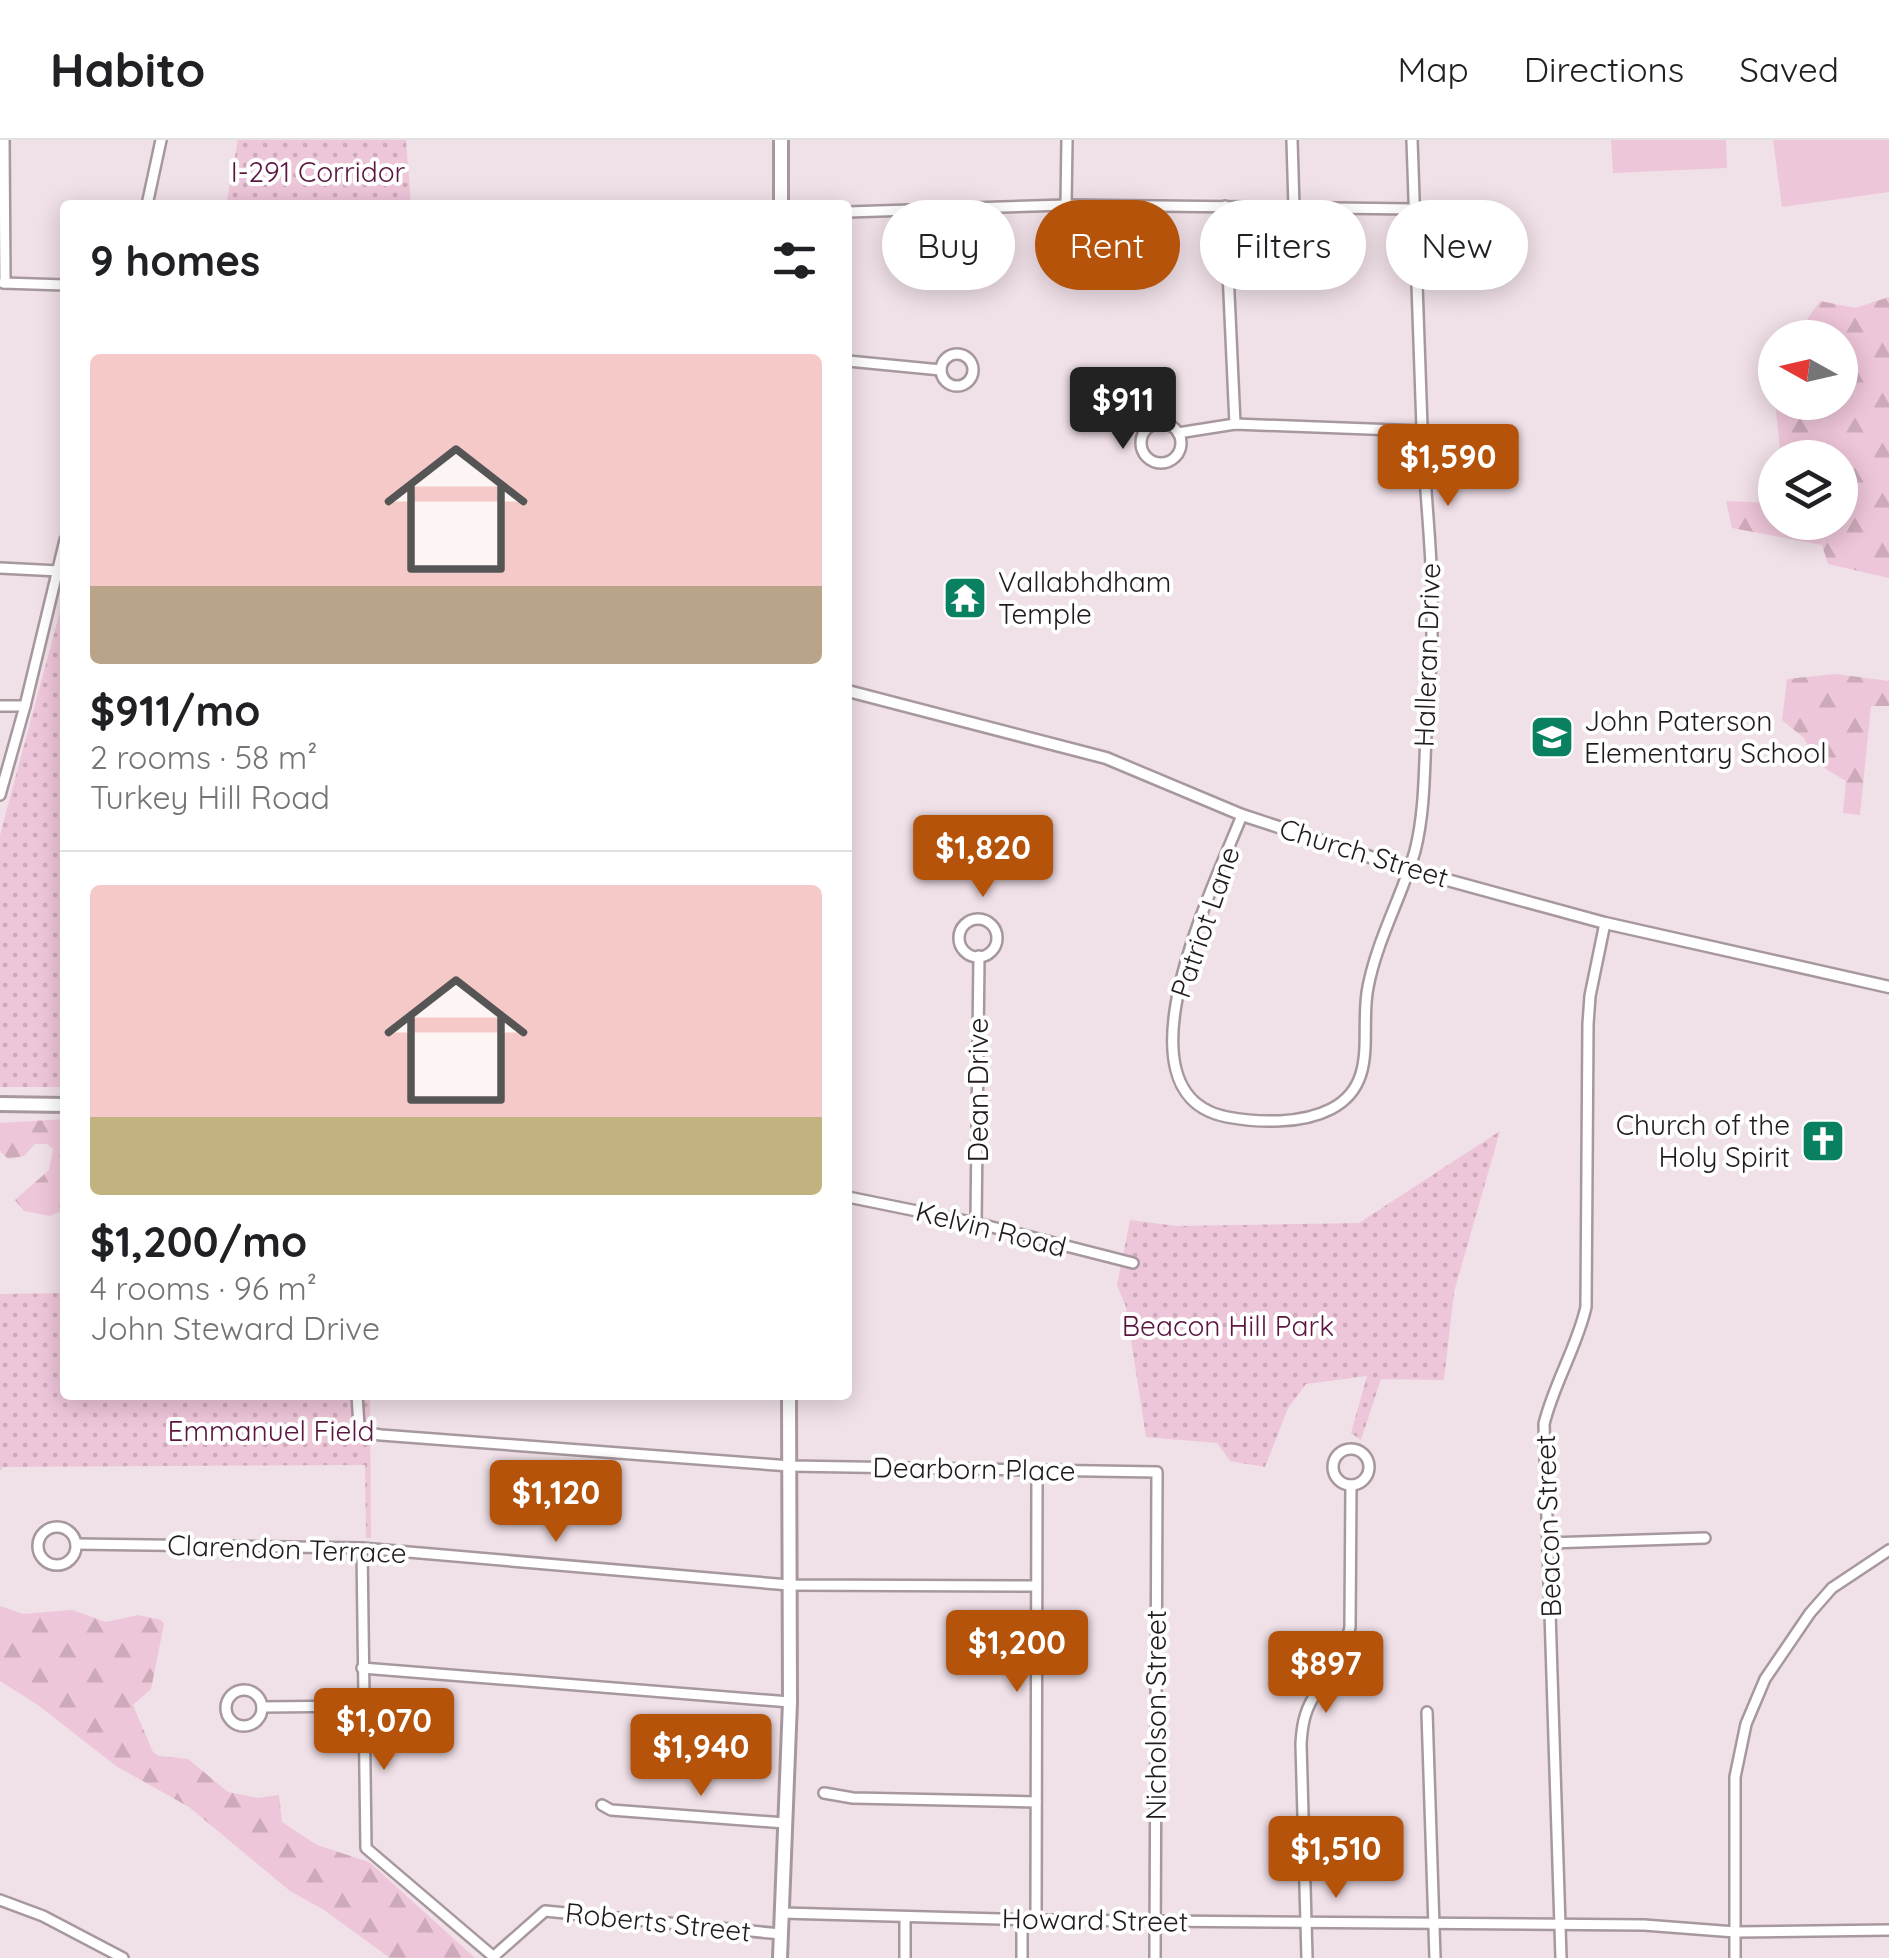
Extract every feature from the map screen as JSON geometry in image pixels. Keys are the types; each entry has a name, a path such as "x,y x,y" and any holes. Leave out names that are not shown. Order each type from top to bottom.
{"main road":[{"path":"781,140 781,200"},
{"path":"0,1104 60,1104"},
{"path":"780,1958 790,1702 789,1400"}],"street":[{"path":"3,140 2,283 60,285"},
{"path":"148,200 161,140"},
{"path":"1066,200 1067,140"},
{"path":"1292,140 1294,200"},
{"name":"Halleran Drive","path":"1412,140 1414,200"},
{"path":"852,212 1035,206"},
{"path":"1229,290 1235,424"},
{"name":"Halleran Drive","path":"1407,869 1415,850 1422,791 1432,633 1417,290"},
{"path":"852,360 941,370"},
{"path":"1178,433 1181,446 1176,458 1158,463 1146,456 1142,438 1150,427 1162,423 1178,433 1235,424 1422,431"},
{"path":"0,795 60,566"},
{"path":"0,568 59,571"},
{"name":"Church Street","path":"852,692 1106,758 1242,815 1407,869 1605,923 1889,987"},
{"path":"0,706 26,706"},
{"name":"Patriot Lane","path":"1242,815 1185,961 1172,1031 1172,1061 1183,1085 1197,1102 1219,1115 1241,1120 1311,1118 1347,1099 1362,1072 1368,1047 1368,986 1407,869"},
{"name":"Dean Drive","path":"978,919 990,922 997,938 993,950 978,956 965,951 960,940 962,928 978,919"},
{"name":"Beacon Street","path":"1561,1958 1544,1424 1550,1399 1581,1330 1586,1306 1588,1024 1605,923"},
{"name":"Dean Drive","path":"976,1223 978,956"},
{"name":"Kelvin Road","path":"852,1198 976,1223 1133,1263"},
{"name":"Dearborn Place","path":"357,1400 359,1426 368,1433 382,1435 790,1466 1158,1472"},
{"path":"1353,1448 1363,1452 1370,1468 1362,1482 1351,1486 1336,1478 1332,1466 1341,1451 1353,1448"},
{"path":"1036,1920 1037,1470"},
{"name":"Nicholson Street","path":"1155,1958 1158,1472"},
{"path":"1307,1958 1300,1744 1304,1717 1314,1695 1346,1650 1350,1627 1351,1486"},
{"name":"Clarendon Terrace","path":"54,1528 66,1530 76,1544 73,1557 57,1565 46,1561 39,1550 44,1533 54,1528"},
{"path":"1548,1542 1705,1538"},
{"name":"Clarendon Terrace","path":"76,1544 362,1548 789,1585 1036,1586"},
{"path":"362,1548 366,1848 494,1957"},
{"path":"1735,1958 1735,1777 1746,1724 1766,1679 1810,1613 1832,1588 1889,1550"},
{"path":"362,1668 790,1702"},
{"path":"244,1690 254,1693 262,1707 256,1722 246,1726 231,1722 226,1707 233,1694 244,1690"},
{"path":"262,1707 362,1706"},
{"path":"1427,1712 1435,1958"},
{"path":"824,1793 852,1798 1036,1802"},
{"path":"602,1805 612,1810 678,1818 785,1823"},
{"path":"0,1900 92,1940 123,1958"},
{"name":"Roberts Street","path":"494,1957 546,1911 781,1934"},
{"name":"Howard Street","path":"782,1913 1036,1920 1560,1924 1735,1932 1889,1930"},
{"path":"905,1918 905,1958"},
{"path":"1022,1919 1022,1958"}],"green space":[{"name":"I-291 Corridor","path":"238,140 406,140 411,200 227,200"},
{"path":"1611,140 1726,140 1727,168 1613,173"},
{"path":"1773,140 1889,140 1889,192 1782,207"},
{"path":"1889,297 1889,578 1828,564 1822,545 1796,540 1858,540 1858,440 1779,440 1777,420 1858,420 1858,320 1807,320 1820,301 1855,308"},
{"path":"1726,501 1758,502 1758,533 1732,528"},
{"path":"60,612 60,1087 0,1087 0,835"},
{"path":"1836,674 1889,681 1889,706 1871,706 1860,815 1843,813 1846,781 1816,763 1804,738 1782,720 1787,679"},
{"path":"60,1119 60,1212 50,1216 24,1211 15,1200 49,1170 53,1149 47,1144 35,1144 24,1156 8,1159 0,1151 0,1123"},
{"name":"Beacon Hill Park","path":"1500,1131 1454,1292 1444,1380 1381,1379 1361,1440 1351,1433 1367,1376 1306,1384 1288,1408 1265,1467 1230,1461 1217,1443 1146,1437 1126,1307 1117,1285 1130,1220 1176,1226 1359,1223"},
{"name":"Emmanuel Field","path":"60,1293 60,1400 370,1400 371,1538 366,1538 365,1465 3,1467 0,1471 0,1294"},
{"path":"0,1606 23,1614 72,1610 106,1622 138,1615 161,1620 164,1624 151,1689 133,1705 153,1752 188,1759 228,1792 258,1798 279,1795 282,1822 317,1845 369,1862 475,1958 390,1958 324,1910 290,1891 189,1807 116,1766 38,1705 0,1681"}],"place":[{"name":"Vallabhdham Temple","path":"965,598"},
{"name":"John Paterson Elementary School","path":"1552,737"},
{"name":"Church of the Holy Spirit","path":"1823,1141"}]}
